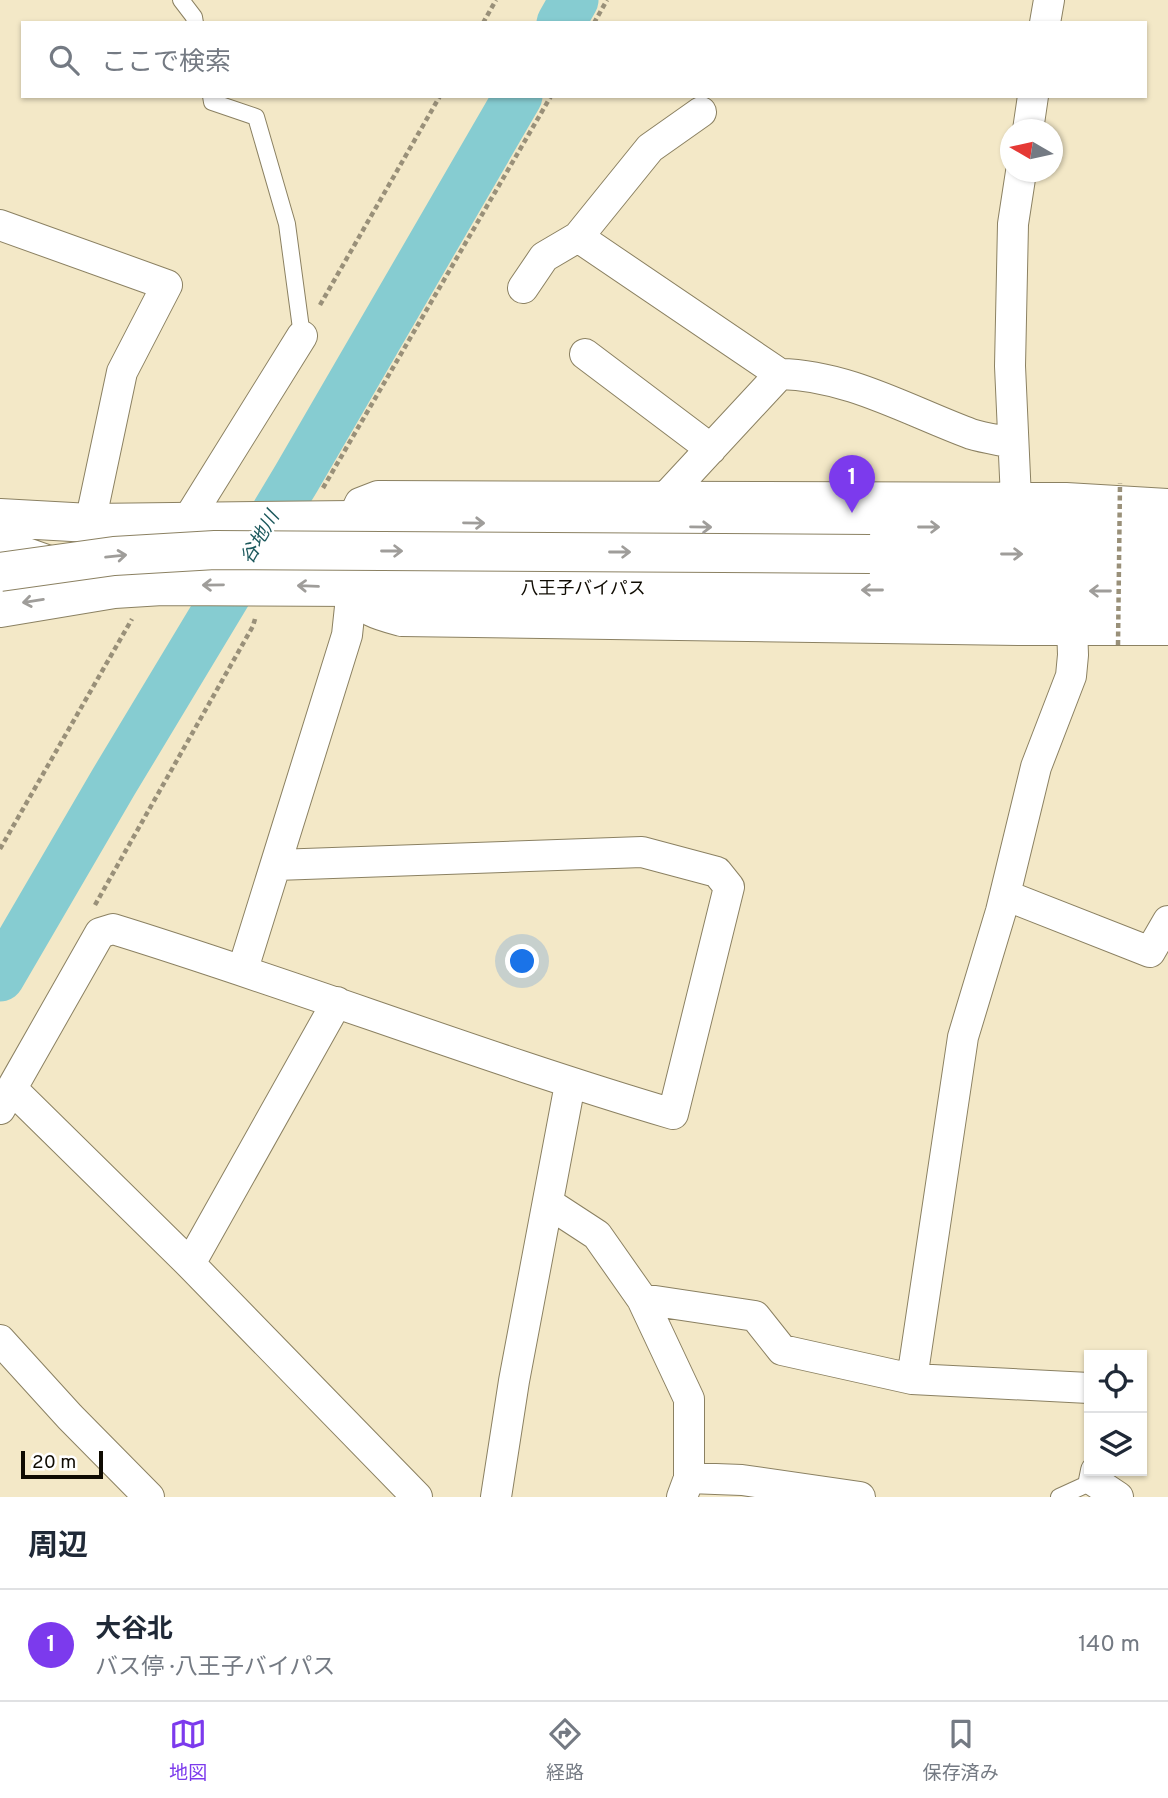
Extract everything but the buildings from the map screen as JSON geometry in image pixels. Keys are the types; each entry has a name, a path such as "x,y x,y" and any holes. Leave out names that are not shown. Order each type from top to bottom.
{"main road":[{"path":"0,518 90,523 352,520 715,527 1065,512 1168,533"},
{"path":"0,548 141,587"},
{"name":"八王子バイパス","path":"0,572 114,556 215,550 1168,555"},
{"name":"八王子バイパス","path":"0,608 141,587 264,585 1168,591"},
{"path":"352,587 362,601 379,611 402,617 1168,626"}],"street":[{"path":"1045,21 1049,0"},
{"path":"1030,119 1033,98"},
{"path":"523,288 544,257 578,237 650,148 701,111"},
{"path":"1016,499 1010,366 1013,224 1019,182"},
{"path":"0,225 167,285 122,372 90,523"},
{"path":"578,237 780,374 806,374 887,399 974,435 1013,443"},
{"path":"192,521 302,336"},
{"path":"585,354 711,449"},
{"path":"665,498 780,374"},
{"path":"243,969 347,635 352,587 352,520 360,503 378,496 1016,499 1065,512 1168,504"},
{"path":"912,1379 963,1037 1005,895 1036,767 1071,676 1072,625"},
{"path":"276,865 642,852 717,872 729,887 673,1114 570,1083 243,969 113,929 100,933 6,1099 190,1264 417,1497"},
{"path":"1005,895 1150,953 1168,921"},
{"path":"190,1264 337,1003"},
{"path":"496,1497 514,1381 570,1083"},
{"path":"548,1203 597,1235 642,1299 689,1399 686,1487 742,1480 860,1497"},
{"path":"642,1299 755,1316 782,1350 912,1379 1084,1388"},
{"path":"0,1340 70,1417 149,1497"}],"lane":[{"path":"181,0 195,21"},
{"path":"211,98 212,102 256,117 287,224 302,336"},
{"path":"1059,1497 1103,1483"}],"path":[{"path":"483,21 496,0"},
{"path":"595,21 607,0"},
{"path":"302,336 439,98"},
{"path":"307,521 323,488 550,98"},
{"path":"1118,645 1120,483"},
{"path":"89,916 253,626 264,585"},
{"path":"0,849 128,624 141,587"}],"waterway":[{"name":"谷地川","path":"562,21 574,0"},
{"name":"谷地川","path":"0,977 296,479 517,98"}],"place":[{"name":"大谷北","path":"852,513"}]}
